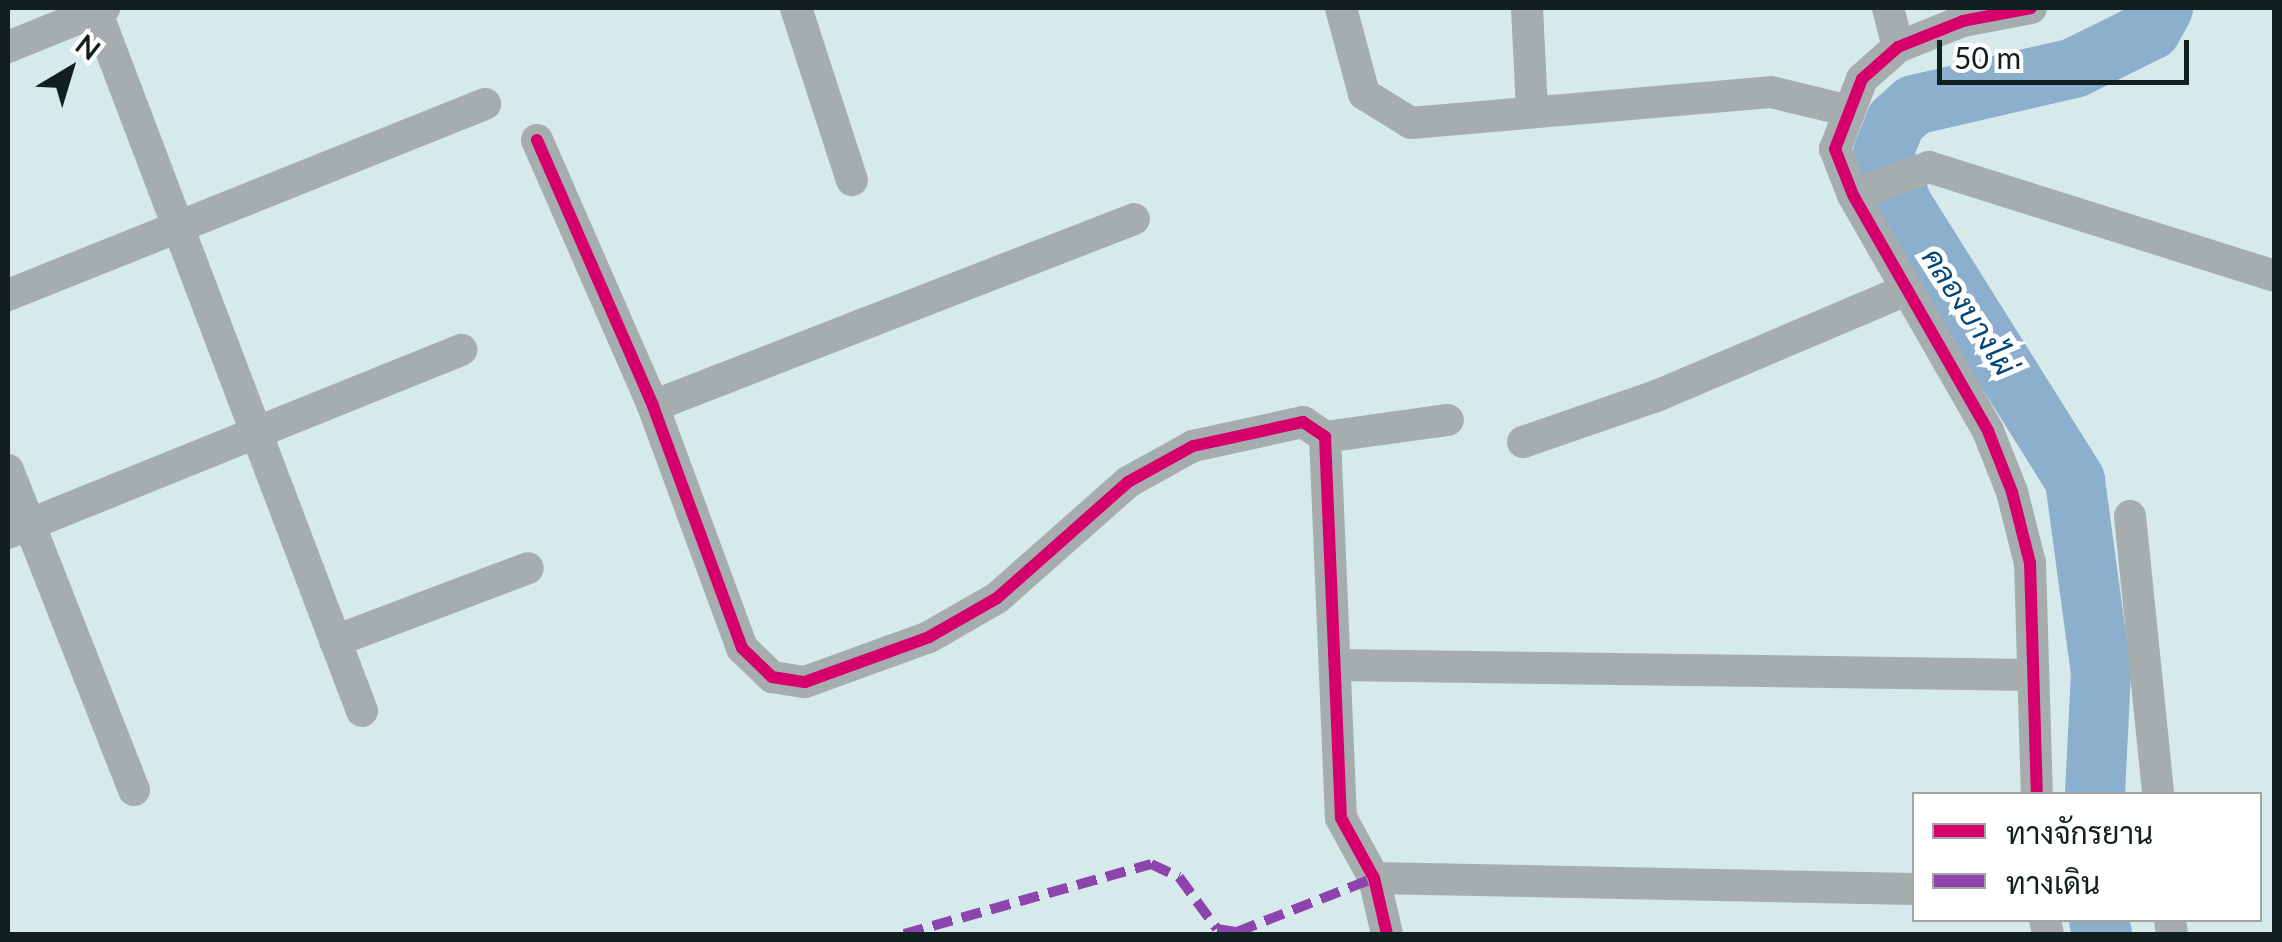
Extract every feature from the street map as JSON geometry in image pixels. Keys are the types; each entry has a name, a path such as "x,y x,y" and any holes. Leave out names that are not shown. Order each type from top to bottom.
{"street":[{"path":"796,8 852,180"},
{"path":"1341,8 1364,94 1388,115 1411,123 1532,109 1771,92 1846,110"},
{"path":"1527,8 1532,109"},
{"path":"1888,8 1898,47"},
{"path":"2032,8 1963,21 1898,47 1862,79 1846,110 1835,148 1906,290 1988,431 2012,492 2030,562 2037,792"},
{"path":"8,47 98,9 362,710"},
{"path":"8,294 485,104"},
{"path":"537,140 653,406 742,648 772,677 805,682 929,637 997,598 1128,482 1193,446 1303,422 1325,438 1448,420"},
{"path":"1858,192 1929,167 2274,276"},
{"path":"653,406 1134,220"},
{"path":"1523,442 1654,397 1906,290"},
{"path":"18,528 461,350"},
{"path":"1325,438 1341,818 1374,878 1387,934"},
{"path":"8,470 18,528 134,790"},
{"path":"2130,516 2158,792"},
{"path":"335,642 528,568"},
{"path":"1336,665 2034,675"},
{"path":"1374,878 1912,889"}],"waterway":[{"name":"คลองบางไผ่","path":"2095,792 2101,673 2075,480 1902,204 1883,153 1896,121 1914,105 2074,68 2151,30 2163,8"},
{"name":"คลองบางไผ่","path":"2099,922 2102,934"}],"marked path":[{"path":"904,934 1151,864 1179,877 1217,929 1237,932 1374,878"}],"cycle path":[{"path":"2031,8 1963,21 1898,47 1862,79 1835,149 1853,195 1988,431 2012,492 2030,563 2037,792"},
{"path":"537,140 653,406 742,648 772,677 805,682 929,637 997,598 1128,482 1193,446 1303,422 1325,437 1341,818 1374,878 1387,934"}]}
